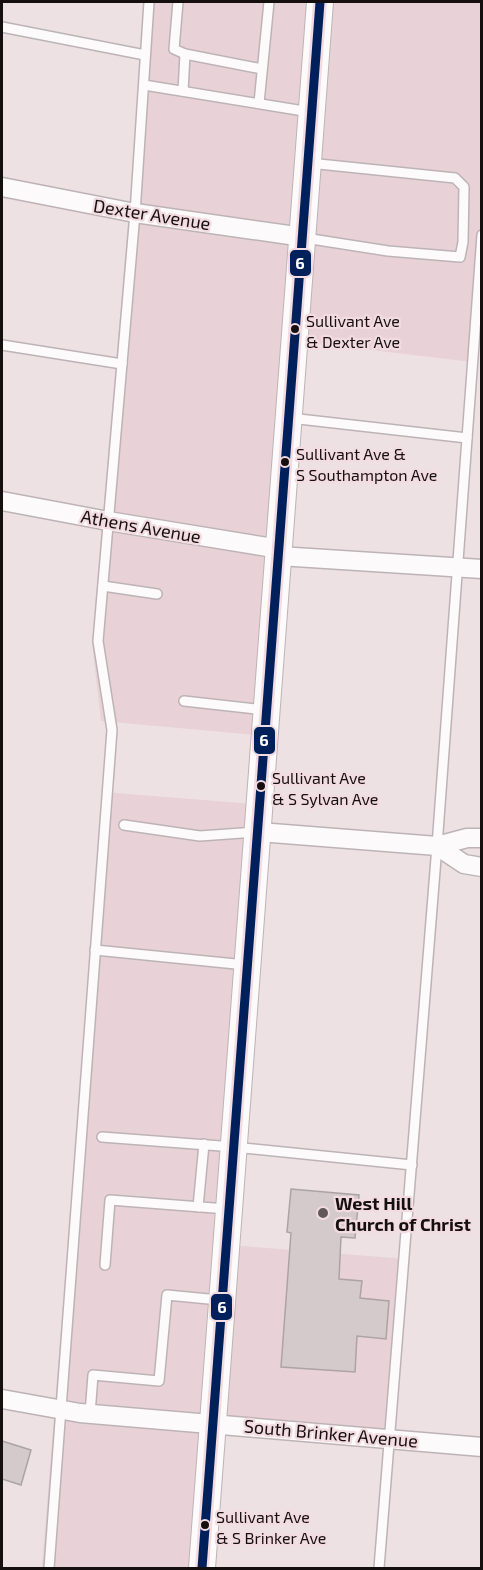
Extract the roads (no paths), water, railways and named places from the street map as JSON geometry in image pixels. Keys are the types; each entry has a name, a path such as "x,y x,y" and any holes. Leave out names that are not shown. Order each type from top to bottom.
{"main road":[{"path":"202,1569 320,2"}],"street":[{"name":"Dexter Avenue","path":"2,186 135,213 303,237"},
{"name":"Athens Avenue","path":"2,501 280,552 482,570"},
{"path":"259,832 437,846 466,838 482,838"},
{"path":"437,846 464,864 482,867"},
{"name":"South Brinker Avenue","path":"2,1399 90,1414 482,1446"}],"lane":[{"path":"49,1569 111,730 98,641 135,213 149,2"},
{"path":"178,2 174,49 185,54 262,69"},
{"path":"259,103 269,2"},
{"path":"2,27 145,55"},
{"path":"183,92 185,54"},
{"path":"144,85 313,112"},
{"path":"303,237 388,251 460,257 463,242 464,187 455,178 309,163"},
{"path":"379,1569 437,846 482,235"},
{"path":"2,345 122,364"},
{"path":"290,418 467,438"},
{"path":"103,586 157,594"},
{"path":"184,701 267,710"},
{"path":"124,825 200,836 259,832"},
{"path":"95,950 249,965"},
{"path":"102,1137 204,1144 412,1165"},
{"path":"198,1207 204,1144"},
{"path":"105,1265 110,1200 229,1209"},
{"path":"90,1414 93,1375 159,1381 167,1295 222,1300"}],"place":[{"name":"Sullivant Ave & Dexter Ave","path":"295,329"},
{"name":"Sullivant Ave & S Southampton Ave","path":"285,462"},
{"name":"Sullivant Ave & S Sylvan Ave","path":"261,786"},
{"name":"West Hill Church of Christ","path":"323,1213"},
{"name":"Sullivant Ave & S Brinker Ave","path":"205,1525"}]}
